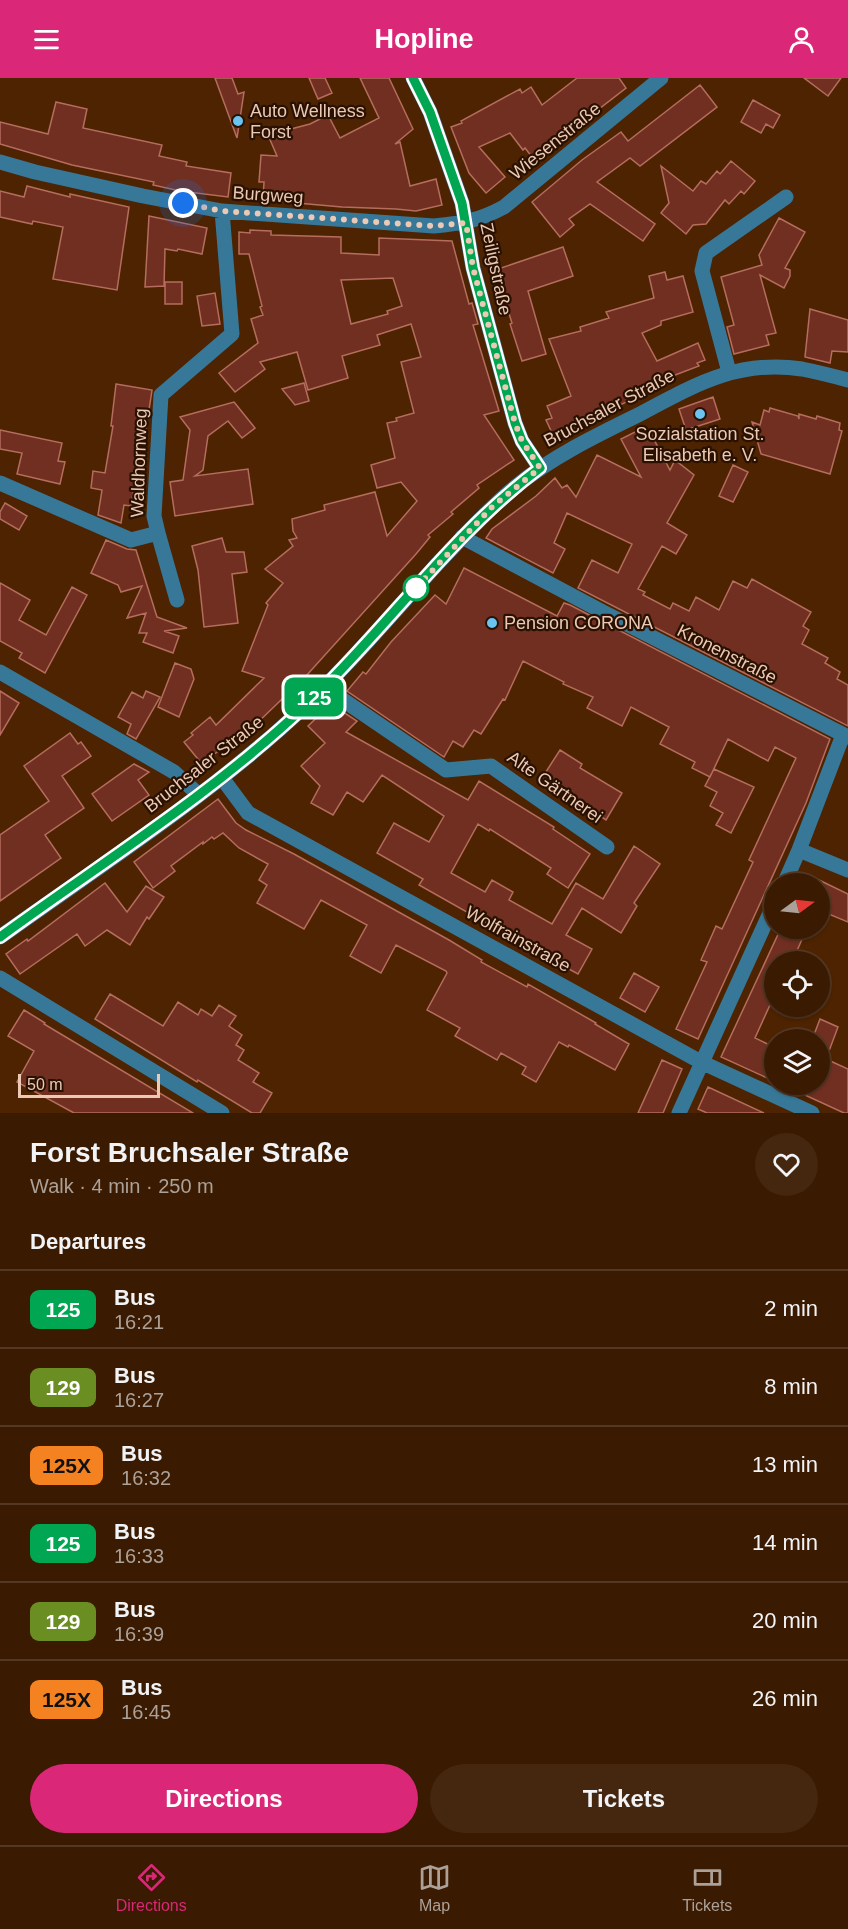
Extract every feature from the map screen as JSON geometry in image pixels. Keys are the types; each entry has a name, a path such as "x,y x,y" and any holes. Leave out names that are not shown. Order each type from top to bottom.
{"street":[{"name":"Zeiligstraße","path":"413,78 430,112 462,203 473,268 515,423 522,441 540,468"},
{"name":"Wiesenstraße","path":"466,223 485,218 504,207 661,78"},
{"name":"Burgweg","path":"0,162 143,196 222,211 434,226 466,223"},
{"path":"729,372 702,272 706,253 786,197"},
{"name":"Waldhornweg","path":"177,600 154,516 161,395 232,334 222,211"},
{"name":"Bruchsaler Straße","path":"0,937 222,778 280,729 324,687 462,537 493,506 540,468 580,444 700,382 729,372 764,367 801,369 848,380"},
{"name":"Waldhornweg","path":"0,483 131,540 158,533"},
{"name":"Kronenstraße","path":"462,537 845,736"},
{"path":"0,672 174,772 199,795"},
{"name":"Alte Gärtnerei","path":"324,687 446,770 491,766 607,847"},
{"path":"789,873 845,736"},
{"name":"Wolfrainstraße","path":"222,778 248,813 701,1062 812,1113"},
{"path":"799,850 848,870"},
{"path":"678,1113 764,926"},
{"path":"0,978 222,1113"}],"building":[{"path":"215,78 232,78 238,94 244,92 237,138"},
{"path":"309,78 325,78 332,93 318,99"},
{"path":"360,78 389,78 413,129 395,144 400,142 410,186 436,179 442,205 416,211 263,200 264,182 259,182 261,155 277,156 268,135 310,124 328,115 340,138 379,118"},
{"path":"577,78 619,78 626,88 532,157 525,148 523,150 510,133 479,147 505,177 486,193 469,173 451,127 462,123 461,121 520,89 522,93 531,87 542,105"},
{"path":"804,78 841,78 828,96"},
{"path":"700,85 717,107 640,166 630,158 597,182 655,224 643,241 590,204 569,219 574,225 560,237 532,202 582,160 621,132 628,141"},
{"path":"753,100 780,115 773,128 766,124 761,133 741,122"},
{"path":"56,102 87,109 83,128 162,145 159,156 187,162 186,166 231,173 228,197 153,185 154,182 72,165 0,144 0,122 48,134"},
{"path":"731,161 755,181 744,194 741,191 729,204 725,200 706,224 693,225 686,234 661,213 669,203 661,166 693,191 701,181 706,184 717,171 720,174"},
{"path":"27,186 70,197 70,194 129,207 117,290 53,279 63,227 33,221 32,224 0,217 0,191 24,197"},
{"path":"149,216 207,228 202,254 165,249 164,286 145,287"},
{"path":"779,218 805,232 785,268 790,270 790,276 784,288 760,275 776,333 766,335 769,345 734,354 727,327 734,325 721,277 762,265 759,255"},
{"path":"250,230 271,231 271,235 341,237 341,253 379,255 379,238 452,241 469,304 472,303 478,324 473,325 499,411 484,415 514,460 477,485 479,488 428,535 430,537 416,554 306,676 253,727 251,725 202,764 184,742 210,717 216,725 264,678 242,671 268,605 266,603 283,583 265,569 293,546 289,540 297,538 293,531 292,519 325,510 324,505 375,492 387,536 417,501 401,482 377,488 371,465 395,458 387,423 414,413 401,362 421,357 411,324 377,335 380,345 342,356 348,378 308,390 297,352 260,362 265,369 235,392 219,373 258,343 251,319 263,315 260,307 262,306 249,254 239,254 239,232 250,233","holes":["393,278 402,306 387,311 388,314 351,324 341,280"]},
{"path":"563,247 573,276 528,291 546,354 522,361 495,270"},
{"path":"665,272 667,280 683,276 693,312 661,321 661,325 642,333 657,361 698,343 705,360 697,363 699,366 662,380 664,384 599,415 600,417 593,421 554,437 546,420 552,418 547,406 571,396 549,339 581,331 580,327 609,318 606,312 654,298 649,276"},
{"path":"165,282 182,282 182,304 165,304"},
{"path":"215,293 220,324 202,326 197,296"},
{"path":"810,309 848,320 848,352 832,351 830,363 805,357"},
{"path":"304,383 309,401 295,405 282,389"},
{"path":"116,384 152,390 131,506 124,505 121,523 98,515 102,490 91,488 93,471 105,473 113,426 111,426"},
{"name":"Sozialstation St. Elisabeth e. V.","path":"713,397 720,419 686,430 679,409"},
{"path":"234,402 255,428 242,438 228,421 208,436 203,470 195,476 248,469 253,504 175,516 170,482 183,480 190,430 180,417"},
{"path":"770,408 798,416 799,419 799,414 816,419 817,416 840,423 839,430 842,431 830,474 761,454 752,422 760,425 764,410 769,412"},
{"path":"0,430 62,443 58,461 65,462 60,484 17,474 22,453 0,449"},
{"path":"639,430 642,436 650,432 670,470 675,460 694,475 667,523 687,535 676,554 662,546 638,589 645,592 643,595 670,609 673,603 689,611 696,597 719,610 733,581 747,588 752,579 811,612 803,626 809,630 802,644 828,658 825,663 840,672 837,679 848,685 848,726 578,588 592,560 618,573 632,544 567,513 554,543 565,549 553,573 486,538 492,529 536,496 555,478 562,488 567,485 576,497 597,455 641,477 621,439"},
{"path":"733,465 748,472 733,502 719,496"},
{"path":"5,503 27,516 19,530 0,519 0,512"},
{"path":"222,538 226,552 244,552 247,572 232,574 238,623 204,627 198,570 192,546"},
{"path":"106,540 127,549 136,550 157,617 187,628 164,631 179,636 173,653 143,642 147,633 139,633 146,613 127,618 142,586 121,592 118,585 91,573"},
{"path":"464,568 557,616 564,603 570,605 830,739 806,803 774,873 764,873 764,895 698,1039 676,1029 707,962 701,960 716,926 722,929 753,862 749,860 796,758 775,747 768,761 728,739 710,777 692,768 695,762 660,744 669,727 631,707 622,726 587,708 593,697 563,684 564,682 523,661 505,700 503,699 481,734 474,730 463,747 453,741 444,757 347,691 363,672 366,674 391,642 435,595 446,604"},
{"path":"0,583 30,600 19,620 46,635 72,587 87,595 45,673 19,658 22,653 0,641"},
{"path":"175,663 191,669 194,679 179,717 158,707"},
{"path":"0,691 19,703 0,735"},
{"path":"146,691 160,697 136,739 127,734 131,724 118,717 132,692 143,698"},
{"path":"331,704 357,721 346,732 468,800 479,781 554,827 553,829 590,854 568,888 547,874 551,868 490,829 489,831 478,824 451,873 485,892 492,880 513,892 509,900 552,924 576,883 603,899 634,846 660,864 634,903 637,906 621,933 582,908 566,935 592,949 578,974 419,885 423,879 377,853 394,823 429,842 444,816 382,775 363,802 347,792 333,815 311,803 320,786 301,766 325,743 308,726"},
{"path":"70,733 78,744 81,742 91,756 62,776 84,808 45,835 61,858 0,901 0,835 49,801 24,766"},
{"path":"560,750 582,764 580,768 622,793 606,820 542,778"},
{"path":"134,764 149,772 138,780 149,795 112,821 92,794"},
{"path":"714,769 754,787 731,833 716,825 723,813 710,806 717,792 705,786"},
{"path":"218,799 236,823 246,830 449,940 482,960 481,962 527,987 528,984 629,1044 615,1070 559,1042 536,1082 522,1074 526,1067 501,1053 497,1060 455,1036 460,1028 427,1010 446,971 396,945 381,973 350,956 367,925 321,900 304,929 257,903 267,885 259,880 268,864 239,848 223,833 203,844 203,842 171,866 175,871 153,888 134,862"},
{"path":"105,883 127,912 146,886 164,897 149,919 147,917 130,945 107,930 85,946 77,934 20,974 6,954 27,939 28,941"},
{"path":"830,885 848,894 848,922 830,915"},
{"path":"776,939 802,939 797,951 770,951"},
{"path":"764,965 764,1017 755,1038 764,1042 764,1076 721,1057"},
{"path":"634,973 659,987 645,1012 620,998"},
{"path":"110,994 163,1026 178,1002 198,1015 201,1009 212,1016 219,1005 236,1016 229,1026 242,1035 236,1045 244,1050 238,1060 259,1073 253,1082 272,1093 260,1113 252,1113 198,1080 197,1082 95,1019"},
{"path":"24,1010 193,1113 74,1113 17,1082 34,1051 8,1036"},
{"path":"820,1019 838,1027 830,1048 830,1029 816,1029"},
{"path":"662,1060 682,1069 663,1113 638,1113"},
{"path":"830,1061 848,1069 848,1113 805,1095 830,1095"},
{"path":"708,1087 764,1113 707,1113 698,1109"}],"bus line":[{"name":"125","path":"0,937 222,778 280,729 353,656 462,537 493,506 540,468 522,441 515,423 473,268 462,203 430,112 413,78"}],"place":[{"name":"Auto Wellness Forst","path":"238,121"},
{"name":"Sozialstation St. Elisabeth e. V.","path":"700,414"},
{"name":"Pension CORONA","path":"492,623"}],"route":[{"path":"183,203 222,211 434,226 466,223 473,268 515,423 522,441 540,468 493,506 416,588"}]}
